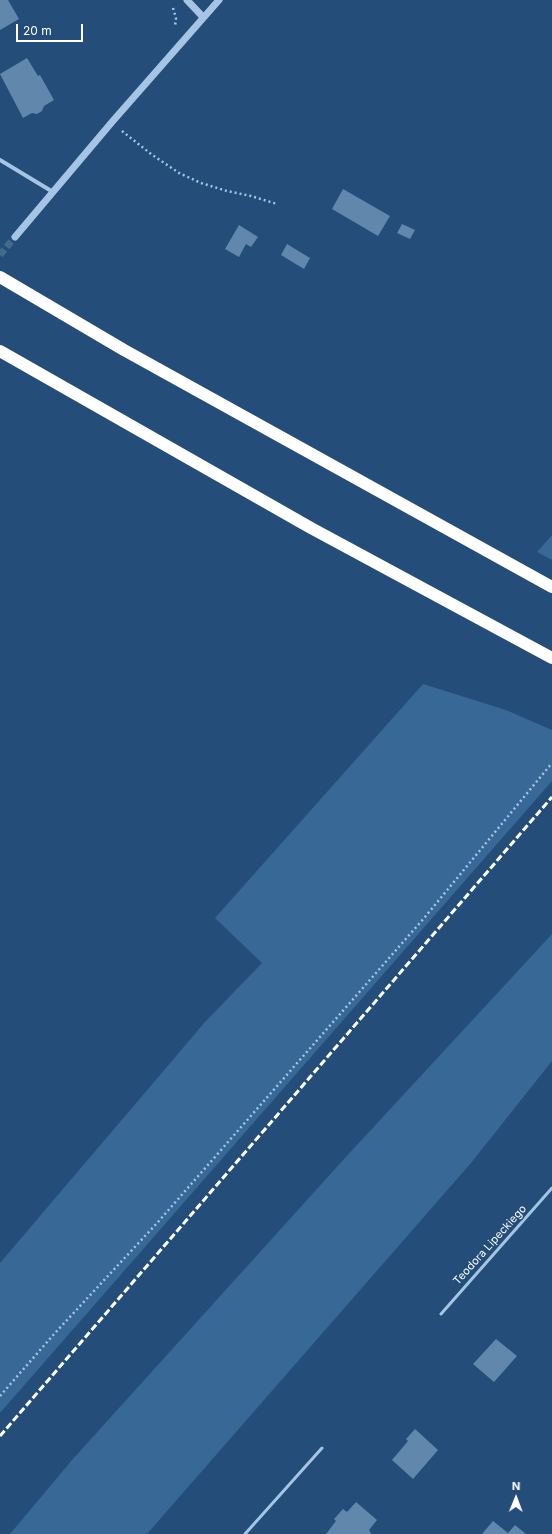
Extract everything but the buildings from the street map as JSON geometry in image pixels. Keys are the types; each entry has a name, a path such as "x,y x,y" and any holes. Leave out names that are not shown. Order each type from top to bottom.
{"highway":[{"path":"0,277 124,350 552,587"},
{"path":"0,351 311,528 552,658"}],"street":[{"path":"187,0 203,17"},
{"path":"15,237 112,122 219,0"},
{"path":"0,160 53,192"}],"lane":[{"name":"Teodora Lipeckiego","path":"441,1314 552,1188"},
{"path":"245,1534 322,1448"}],"path":[{"path":"112,122 151,154 179,172 201,183 227,192 251,196 277,204"},
{"path":"0,1396 55,1333 158,1222 420,923 552,763"}],"shaded area":[{"path":"552,535 552,560 537,552"},
{"path":"423,684 506,710 552,730 552,781 0,1413 0,1263 205,1022 262,963 215,918"},
{"path":"552,934 552,1061 471,1163 147,1534 10,1534 72,1460 344,1159"}],"tunnel":[{"path":"0,255 15,237"}],"railway":[{"path":"0,1436 552,797"}]}
